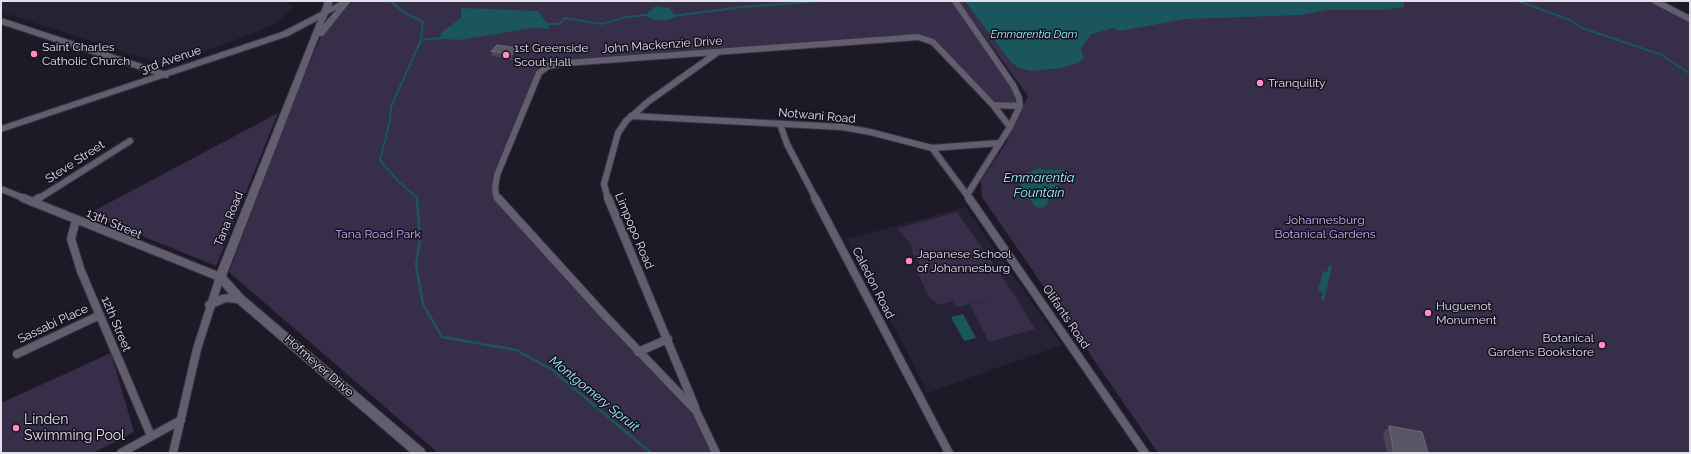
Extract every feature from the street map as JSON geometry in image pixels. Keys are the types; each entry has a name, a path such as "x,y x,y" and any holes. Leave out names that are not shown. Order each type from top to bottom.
{"main road":[{"name":"Tana Road","path":"220,277 311,36 324,14 329,1"},
{"path":"333,1 347,1"},
{"name":"3rd Avenue","path":"1,129 285,34 347,1"},
{"path":"285,34 311,36 347,1"},
{"name":"Hofmeyer Drive","path":"220,277 240,299 420,453"},
{"path":"210,305 225,298 240,299"}],"street":[{"path":"955,1 1014,85 1019,98 1020,106 1010,127 967,195"},
{"path":"1655,1 1690,19"},
{"path":"1,21 166,75"},
{"name":"John Mackenzie Drive","path":"716,453 696,411 638,352 497,198 495,188 497,175 537,77 547,67 566,62 906,37 928,39 934,42 993,105 1010,127"},
{"name":"Limpopo Road","path":"696,411 668,339 604,188 605,179 618,133 631,116 718,52"},
{"path":"993,105 1020,106"},
{"name":"Notwani Road","path":"631,116 856,129 932,148 1000,143"},
{"name":"Caledon Road","path":"780,124 787,144 949,453"},
{"name":"Steve Street","path":"33,202 130,141"},
{"name":"Olifants Road","path":"932,148 967,195 1145,453"},
{"name":"13th Street","path":"1,189 220,277"},
{"name":"12th Street","path":"76,220 71,239 81,271 151,436"},
{"name":"Tana Road","path":"173,453 197,349 220,277"},
{"name":"Sassabi Place","path":"17,354 100,315"},
{"path":"638,352 668,339"},
{"path":"121,453 181,420"}],"shaded area":[{"path":"1,1 286,1 293,7 276,24 168,66 1,12"},
{"name":"Japanese School of Johannesburg","path":"965,207 1062,345 927,393 916,369 847,239"}],"green space":[{"name":"Tana Road Park","path":"354,1 951,1 1013,88 1016,103 993,101 935,39 911,34 564,60 543,72 497,177 497,197 698,407 716,453 438,453 229,272 294,100 330,15"},
{"name":"Johannesburg Botanical Gardens","path":"959,1 1651,1 1690,21 1690,453 1158,453 982,197 981,181 1006,143 1028,96"},
{"path":"278,113 216,266 88,214"},
{"path":"957,212 1014,294 1035,329 989,342 970,305 993,299 957,307 952,301 938,305 930,299 915,268 920,265 911,251 913,246 897,229"},
{"path":"111,353 134,432 93,453 1,453 1,403"}],"water":[{"name":"Emmarentia Dam","path":"965,1 1404,1 1404,7 1384,10 1327,10 1302,15 1187,19 1119,31 1114,28 1091,34 1081,49 1084,59 1076,64 1060,68 1032,71 1019,68 1010,61"},
{"path":"656,6 669,8 676,16 668,20 653,20 645,15"},
{"path":"461,8 538,11 550,29 532,28 459,40 440,39 441,33 461,18"},
{"name":"Emmarentia Fountain","path":"1040,167 1042,170 1064,170 1063,179 1060,178 1059,181 1061,181 1057,190 1051,199 1048,198 1047,201 1049,202 1042,209 1035,206 1027,196 1023,196 1020,188 1021,181 1026,174"},
{"path":"1329,265 1332,266 1324,301 1321,300 1323,292 1318,290 1323,271 1327,272"},
{"path":"963,314 976,338 964,341 951,317"}],"building":[{"path":"497,45 518,48 512,55 491,51"},
{"path":"1389,426 1422,432 1428,453 1394,453"}],"waterway":[{"path":"390,1 402,11 423,22 421,40"},
{"path":"673,16 742,7 820,1"},
{"path":"1518,1 1570,20 1582,28 1662,55 1690,74"},
{"path":"545,24 559,24 565,18 601,24 627,17 646,15"},
{"path":"421,40 443,38"},
{"name":"Montgomery Spruit","path":"417,198 398,181 380,160 390,121 391,107 421,40"},
{"name":"Montgomery Spruit","path":"417,198 420,240 416,265 423,304 442,337 516,350 551,369 651,453"}],"place":[{"name":"Saint Charles Catholic Church","path":"34,54"},
{"name":"1st Greenside Scout Hall","path":"506,55"},
{"name":"Tranquility","path":"1260,83"},
{"name":"Japanese School of Johannesburg","path":"909,261"},
{"name":"Huguenot Monument","path":"1428,313"},
{"name":"Botanical Gardens Bookstore","path":"1602,345"},
{"name":"Linden Swimming Pool","path":"16,428"}]}
